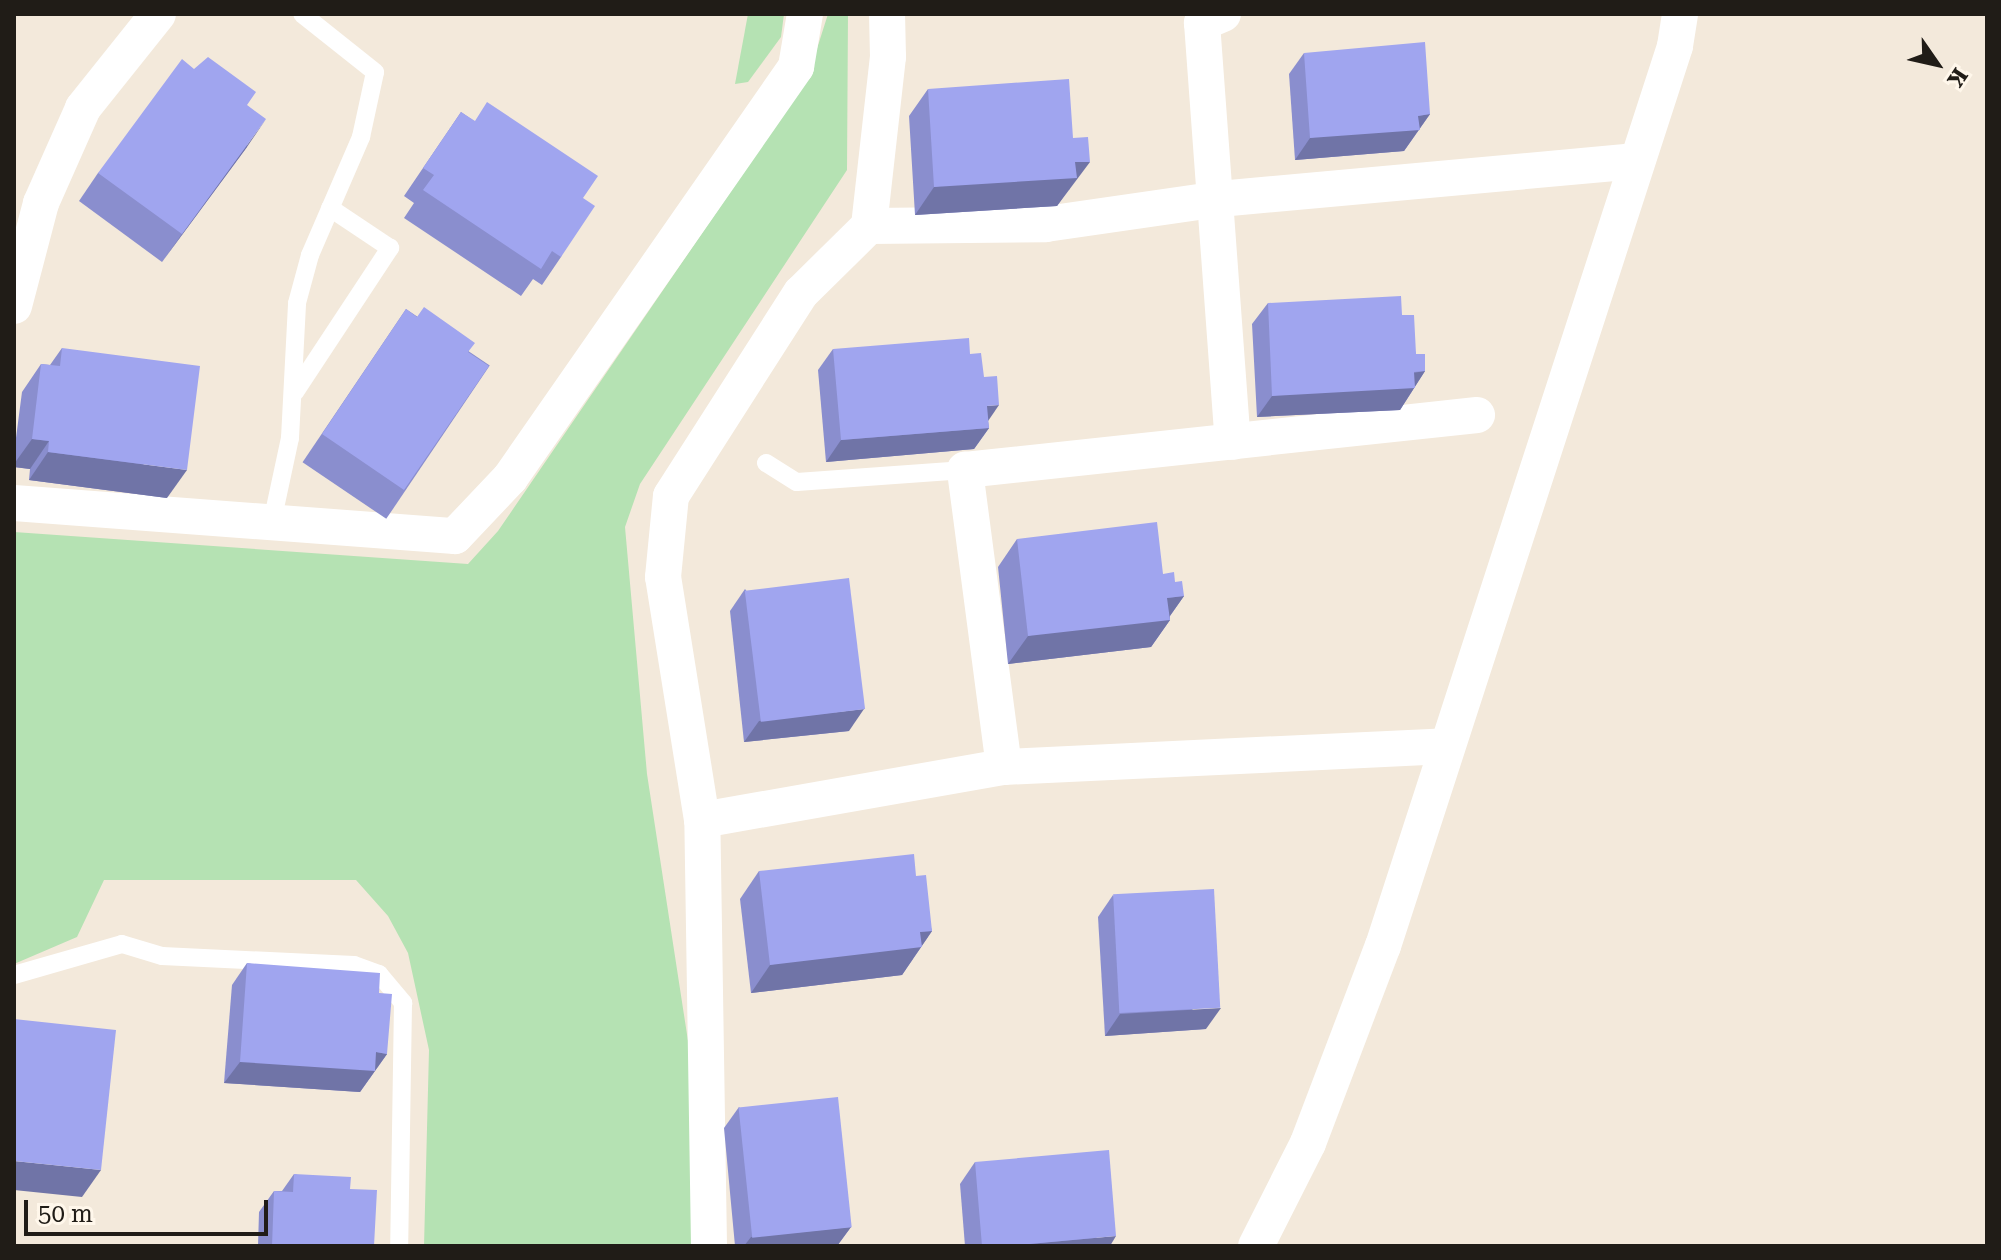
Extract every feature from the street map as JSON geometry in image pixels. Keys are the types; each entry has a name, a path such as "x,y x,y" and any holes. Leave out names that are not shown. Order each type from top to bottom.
{"street":[{"path":"14,306 41,203 83,108 158,14"},
{"path":"14,503 455,536 510,478 796,67 805,14"},
{"path":"709,1246 702,820 663,577 671,496 801,293 869,226 888,57 887,14"},
{"path":"1223,14 1202,23 1219,199 1233,442"},
{"path":"1256,1246 1308,1143 1383,946 1675,46 1680,14"},
{"path":"869,226 1046,224 1219,199 1636,161"},
{"path":"1004,767 965,470 1477,415"},
{"path":"702,820 1004,767 1447,746"}],"lane":[{"path":"272,522 295,392 297,303 330,208 361,137 375,72 302,14"},
{"path":"295,392 390,248 330,208"},
{"path":"766,463 797,482 965,470"},
{"path":"14,975 122,944 162,956 354,965 379,974 403,1003 399,1246"}],"green space":[{"path":"748,14 784,14 781,37 748,82 735,84"},
{"path":"828,14 848,14 847,170 640,484 625,527 647,774 700,1119 700,1246 424,1246 429,1050 408,953 388,916 356,880 104,880 77,937 14,964 14,532 468,564 498,531 807,80"}],"building":[{"path":"1425,42 1430,114 1418,116 1420,130 1310,138 1304,53"},
{"path":"208,57 256,92 247,105 266,119 182,234 98,173 182,59 194,69"},
{"path":"1069,79 1073,138 1088,137 1090,162 1075,162 1077,178 934,187 928,89"},
{"path":"487,102 598,176 583,198 595,206 561,257 552,251 541,269 423,190 434,175 423,168 461,112 475,121"},
{"path":"1401,296 1402,315 1414,315 1416,354 1425,354 1425,371 1414,372 1415,388 1272,396 1268,303"},
{"path":"424,307 475,343 468,352 489,366 404,490 322,434 406,309 417,317"},
{"path":"969,338 970,354 981,353 984,377 997,376 999,405 987,406 989,428 841,440 833,349"},
{"path":"62,348 200,366 187,470 48,452 49,441 32,439 41,364 60,366"},
{"path":"1157,522 1163,574 1174,572 1175,582 1182,581 1184,596 1167,598 1170,620 1028,636 1017,539"},
{"path":"849,578 865,709 761,722 745,591"},
{"path":"914,854 916,876 926,875 932,931 920,932 922,947 770,965 759,871"},
{"path":"1214,889 1220,1008 1119,1013 1113,894"},
{"path":"247,963 380,973 379,993 392,994 387,1054 376,1052 375,1071 240,1062"},
{"path":"14,1019 116,1030 101,1170 14,1161"},
{"path":"838,1097 852,1227 752,1238 739,1107"},
{"path":"1109,1150 1116,1236 982,1246 975,1162"},
{"path":"294,1174 351,1177 350,1189 377,1190 374,1246 272,1246 274,1191 293,1192"}]}
